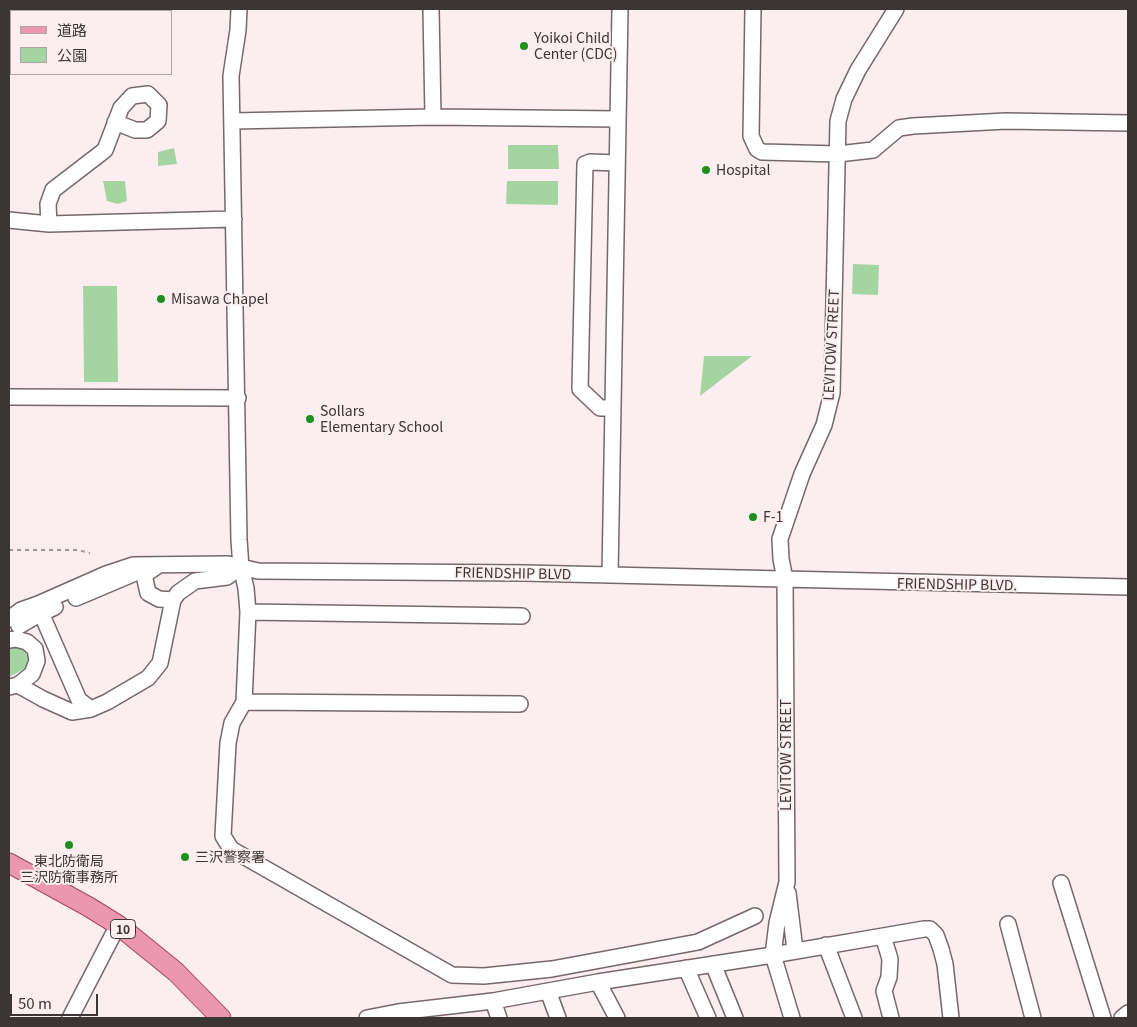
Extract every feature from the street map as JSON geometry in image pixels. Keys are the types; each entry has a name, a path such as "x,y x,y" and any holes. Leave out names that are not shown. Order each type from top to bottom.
{"main road":[{"name":"10","path":"9,864 90,907 118,925 176,972 221,1018"}],"street":[{"path":"240,9 231,76 239,540 248,612 244,702 232,723 228,743 223,836 231,849 452,975 484,976 552,968 698,942 755,916"},
{"path":"431,9 433,117"},
{"path":"610,574 620,9"},
{"path":"753,9 751,136 757,149 762,152 838,154 873,150 899,128 913,126 1006,121 1128,123"},
{"name":"LEVITOW STREET","path":"773,955 777,923 786,882 785,579 780,539 802,474 824,425 832,393 838,121 844,99 858,70 896,9"},
{"path":"232,121 433,117 618,119"},
{"path":"49,224 48,204 53,190 105,150 116,122"},
{"path":"612,408 600,408 580,389 585,164 590,162 617,163"},
{"path":"9,220 49,224 234,219"},
{"path":"9,397 238,398"},
{"name":"FRIENDSHIP BLVD","path":"154,568 228,564 258,571 610,574 785,579"},
{"path":"40,609 106,574 132,565 154,568"},
{"path":"14,686 72,712 91,709 107,702 148,678 160,663 173,600 185,587 195,581 227,577 241,567"},
{"path":"154,568 144,575 148,593 159,600 173,600"},
{"path":"14,622 21,610 40,609 90,593 135,573 154,568"},
{"name":"FRIENDSHIP BLVD.","path":"785,579 1128,587"},
{"path":"40,609 79,700 91,709"},
{"path":"248,612 522,616"},
{"path":"9,640 16,639 27,642 35,650 37,661 32,674 14,686"},
{"path":"244,702 520,704"},
{"path":"786,882 795,950"},
{"path":"1061,883 1103,1018"},
{"path":"1008,924 1033,1018"},
{"path":"70,1018 118,925"},
{"path":"367,1018 493,1001 598,982 930,929 936,935 945,964 951,1018"},
{"path":"883,936 890,959 889,977 884,991 891,1018"},
{"path":"826,945 854,1018"},
{"path":"773,955 792,1018"},
{"path":"713,964 735,1018"},
{"path":"686,968 708,1018"},
{"path":"598,982 617,1018"},
{"path":"548,991 558,1018"},
{"path":"493,1001 499,1018"},
{"path":"1122,1018 1128,1013"}],"path":[{"path":"9,550 78,550 90,553"}],"green space":[{"path":"508,145 558,145 559,169 508,169"},
{"path":"174,148 177,164 158,166 158,152"},
{"path":"103,181 125,181 127,201 118,204 107,201"},
{"path":"507,181 558,181 558,205 506,204"},
{"path":"853,264 879,265 878,295 852,294"},
{"path":"83,286 117,286 118,382 84,382"},
{"path":"704,356 752,356 700,396"},
{"path":"15,646 23,648 28,657 26,668 9,677 9,650"}],"place":[{"name":"Yoikoi Child Center (CDC)","path":"524,46"},
{"name":"Hospital","path":"706,170"},
{"name":"Misawa Chapel","path":"161,299"},
{"name":"Sollars Elementary School","path":"310,419"},
{"name":"F-1","path":"753,517"},
{"name":"東北防衛局 三沢防衛事務所","path":"69,845"},
{"name":"三沢警察署","path":"185,857"}]}
